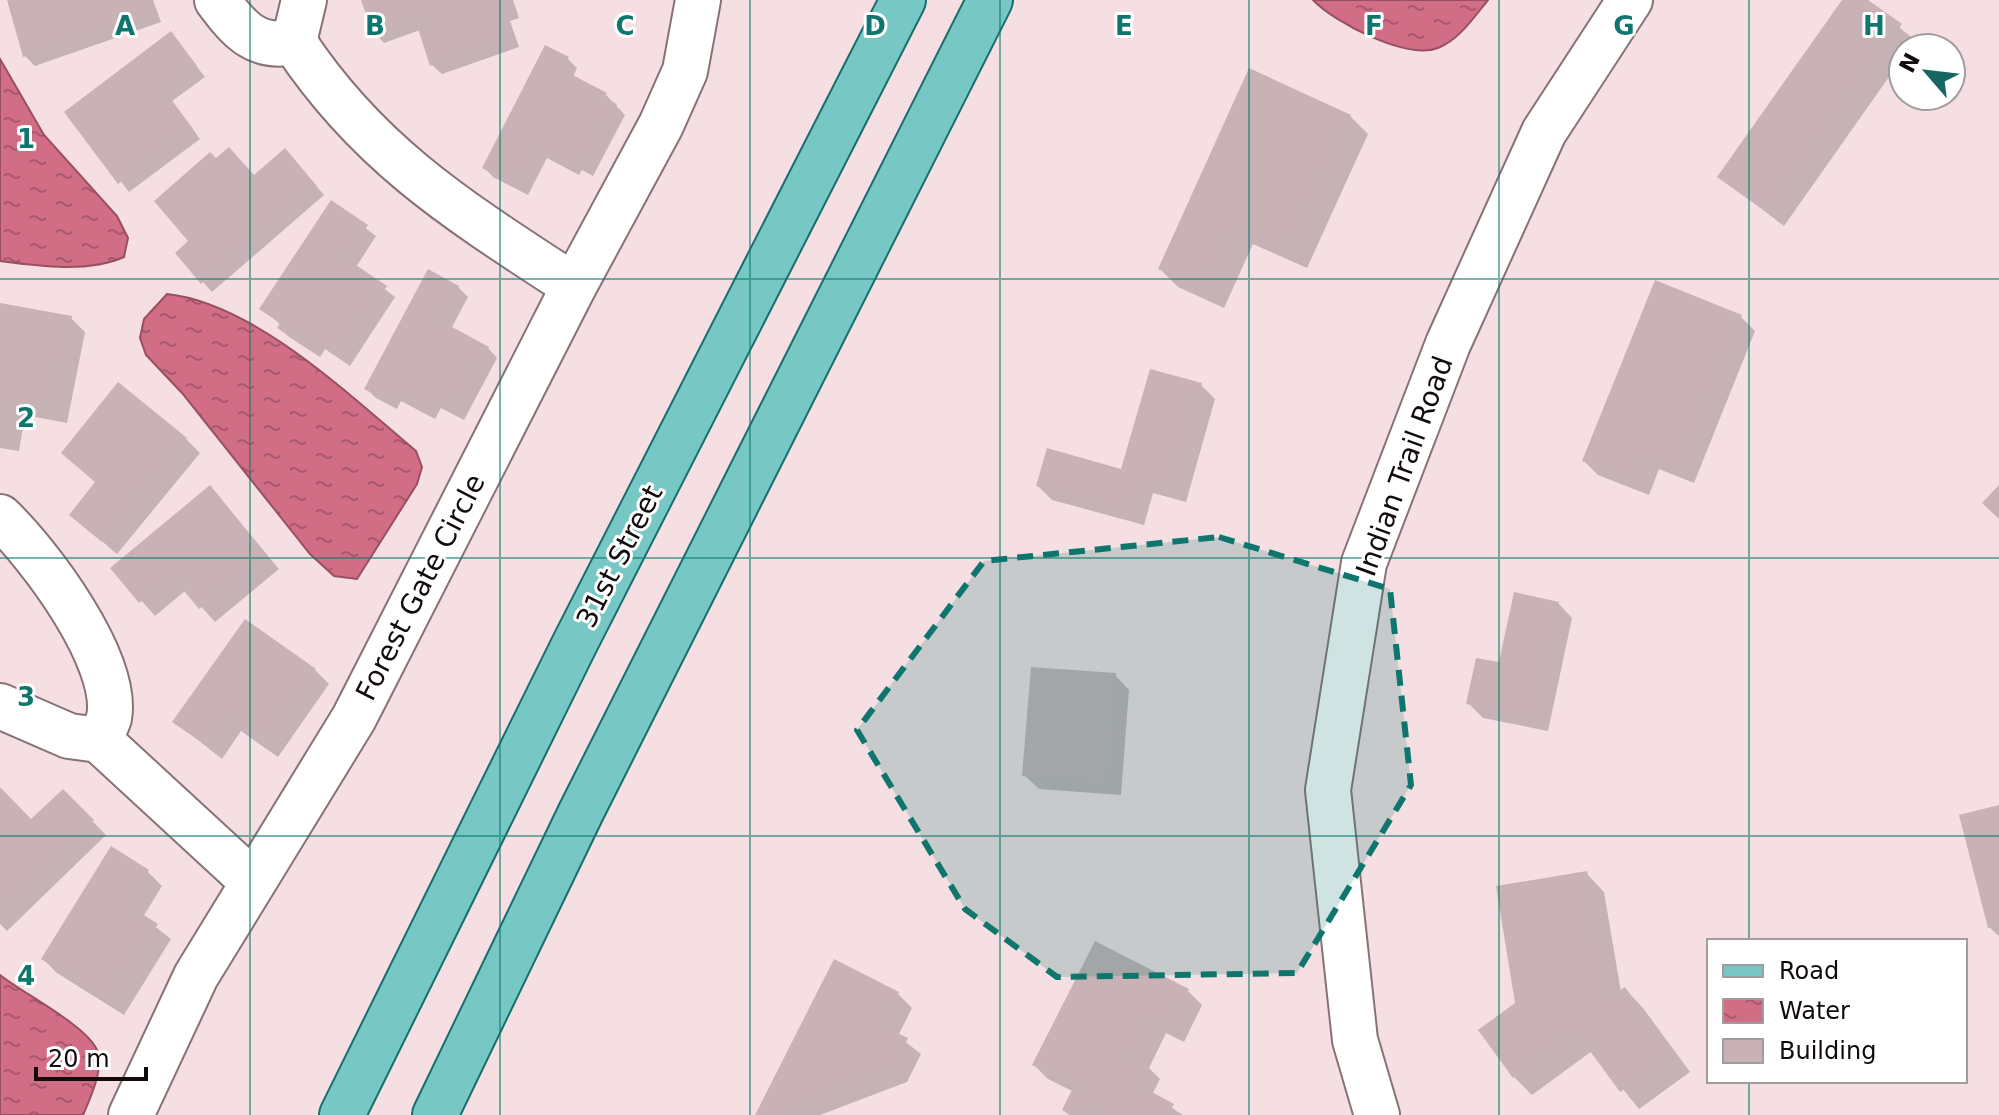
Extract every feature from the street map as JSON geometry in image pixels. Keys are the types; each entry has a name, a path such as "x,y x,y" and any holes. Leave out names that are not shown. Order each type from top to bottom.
{"main road":[{"name":"31st Street","path":"342,1115 575,643 903,0"},
{"path":"435,1115 581,812 990,0"}],"street":[{"path":"217,0 237,26 260,41 275,46 294,42"},
{"path":"304,0 294,42 322,85 357,125 407,172 462,213 574,286"},
{"name":"Forest Gate Circle","path":"131,1115 196,976 354,718 574,286 661,125 685,71 698,0"},
{"name":"Indian Trail Road","path":"1377,1115 1355,1040 1328,790 1364,563 1448,344 1544,132 1630,0"},
{"path":"0,517 38,558 66,597 92,647 107,690 109,717 99,740"},
{"path":"0,706 69,736 99,740 252,881"}],"highlighted area":[{"path":"1219,537 1390,589 1411,785 1297,973 1057,977 965,909 857,730 984,561"}],"water":[{"path":"1313,0 1488,0 1453,39 1438,48 1425,50 1408,49 1372,37 1337,19"},
{"path":"0,59 44,135 117,216 128,238 124,257 79,267 0,261"},
{"path":"167,294 200,301 267,333 331,380 416,451 422,467 417,484 357,579 334,576 310,554 182,393 146,355 140,338 144,319"},
{"path":"0,975 70,1022 93,1043 98,1053 99,1068 83,1115 0,1115"}],"building":[{"path":"7,0 149,0 153,12 23,57"},
{"path":"361,0 509,0 511,8 502,11 511,38 430,66 415,19 373,34"},
{"path":"1842,0 1868,0 1902,24 1896,32 1887,32 1887,45 1769,214 1717,177"},
{"path":"171,31 197,66 165,91 193,129 118,184 64,112"},
{"path":"545,45 569,57 563,70 607,93 605,98 617,104 584,169 572,162 569,167 537,150 518,187 482,168"},
{"path":"1249,68 1351,115 1289,252 1235,227 1205,291 1158,269"},
{"path":"229,147 254,175 285,148 316,185 201,284 175,253 188,241 154,201 210,152 216,158"},
{"path":"331,200 368,225 347,259 387,286 340,358 315,341 309,349 277,328 280,323 259,309"},
{"path":"428,269 459,286 441,321 489,347 454,412 431,400 425,411 392,393 387,401 364,389"},
{"path":"1655,280 1742,315 1679,471 1645,456 1635,482 1582,461"},
{"path":"0,303 72,316 53,410 12,402 5,438 0,437"},
{"path":"1150,369 1202,383 1172,490 1139,480 1130,513 1036,486 1047,448 1121,469"},
{"path":"118,382 187,438 102,542 69,515 95,482 61,453"},
{"path":"210,485 266,554 199,609 172,576 139,603 110,568"},
{"path":"1999,485 1999,519 1982,503"},
{"path":"1514,592 1559,602 1535,718 1466,704 1476,658 1499,662"},
{"path":"245,619 316,669 263,744 226,718 207,746 172,722"},
{"path":"1031,667 1116,673 1107,782 1022,776"},
{"path":"0,787 31,819 63,789 94,820 0,910"},
{"path":"1999,805 1999,925 1988,928 1959,815"},
{"path":"111,846 149,870 128,905 158,924 109,1002 41,959"},
{"path":"1587,871 1608,999 1625,987 1673,1053 1620,1092 1576,1032 1513,1078 1478,1030 1515,1003 1496,886"},
{"path":"1095,941 1189,989 1169,1029 1152,1020 1133,1057 1147,1064 1137,1084 1174,1104 1168,1115 1100,1115 1083,1106 1079,1115 1071,1115 1062,1110 1074,1086 1032,1065"},
{"path":"834,959 899,992 882,1026 908,1038 893,1068 798,1104 793,1115 755,1115"}]}
